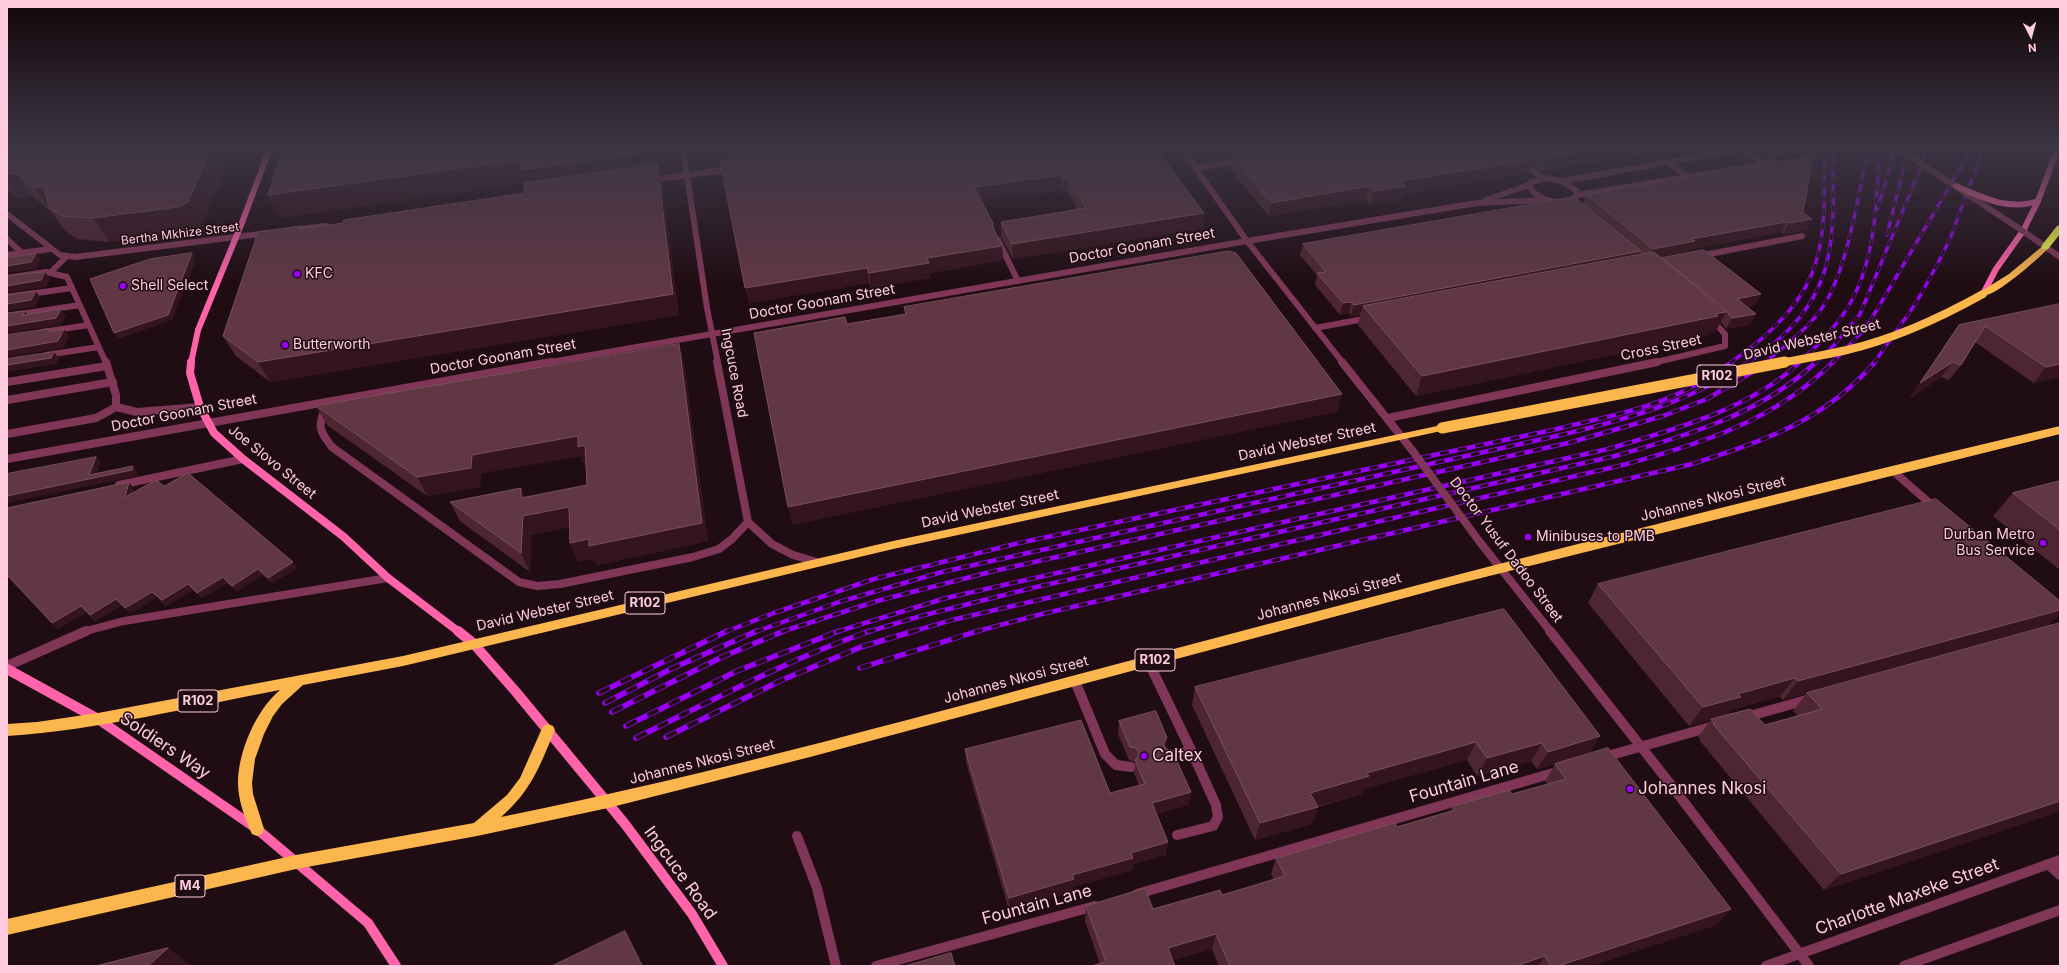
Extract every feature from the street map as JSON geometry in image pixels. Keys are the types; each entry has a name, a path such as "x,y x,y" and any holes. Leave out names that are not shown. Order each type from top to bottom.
{"highway":[{"path":"2045,247 2060,228"},
{"name":"R102","path":"1983,294 2012,276 2045,247"},
{"name":"David Webster Street","path":"473,644 817,562 1402,436 1847,350 1893,337 1928,323 1983,294"},
{"name":"Johannes Nkosi Street","path":"608,802 802,753 1500,569 2060,430"},
{"name":"R102","path":"98,719 403,661 473,644"},
{"path":"257,829 246,794 245,777 248,756 259,732 276,702 298,682"},
{"path":"7,730 37,728 98,719"},
{"path":"477,829 512,799 525,782 548,730"},
{"name":"R102","path":"296,862 477,829 608,802"},
{"name":"M4","path":"7,927 296,862"}],"main road":[{"name":"Joe Slovo Street","path":"252,195 198,330 192,352 190,373 200,407 214,433 243,459 344,537 388,578 473,644 548,730"},
{"path":"1978,195 2011,205 2027,205 2038,201"},
{"path":"1983,294 1996,269 2023,231 2040,195"},
{"name":"Soldiers Way","path":"7,667 98,719 257,829 368,923 396,966"},
{"name":"Ingcuce Road","path":"548,730 608,802 692,914 723,966"}],"street":[{"name":"Ingcuce Road","path":"690,195 695,237 748,522"},
{"name":"Doctor Yusuf Dadoo Street","path":"1215,195 1247,241 1402,436 1500,569 1640,746 1809,966"},
{"path":"1477,203 1499,195"},
{"path":"1537,195 1549,200"},
{"path":"1477,203 1549,200 1569,201 1573,200 1577,195"},
{"path":"1970,195 2060,257"},
{"path":"1569,201 1575,206"},
{"name":"Doctor Goonam Street","path":"7,459 208,421 1247,241 1477,203"},
{"name":"Bertha Mkhize Street","path":"7,214 50,249 60,255 67,256 97,255 274,233"},
{"path":"281,232 336,224"},
{"path":"1694,257 1802,236"},
{"path":"7,240 22,253"},
{"path":"998,240 1018,281"},
{"path":"7,255 50,249"},
{"path":"51,272 67,256"},
{"path":"7,278 51,272 67,277 107,366 116,390 116,407"},
{"path":"7,297 72,288"},
{"path":"7,316 80,305"},
{"name":"Cross Street","path":"1388,418 1709,351 1725,346 1727,340 1725,333 1703,312"},
{"path":"1315,328 1377,316"},
{"path":"37,333 89,324"},
{"path":"38,356 98,346"},
{"path":"7,382 107,366"},
{"path":"7,400 113,382"},
{"path":"329,401 319,423 322,434 332,447 520,582 537,586 560,584 693,557 719,548 732,539 748,522 772,544 793,555 817,562"},
{"path":"7,434 96,418 116,407 138,412 200,407"},
{"path":"113,486 243,459"},
{"path":"1893,471 1940,512"},
{"path":"7,667 83,632 124,621 388,578"},
{"path":"1148,661 1216,805 1218,817 1213,826 1177,835"},
{"path":"1074,681 1105,754 1111,763 1119,768 1131,767"},
{"path":"1740,719 1824,696"},
{"path":"1597,759 1724,723"},
{"path":"1168,757 1191,750"},
{"name":"Fountain Lane","path":"1125,898 1568,768"},
{"path":"797,836 817,888 836,966"},
{"name":"Charlotte Maxeke Street","path":"1766,966 2060,860"},
{"path":"2048,864 2060,875"},
{"name":"Fountain Lane","path":"876,966 1102,904"},
{"path":"1904,966 2060,910"}],"building":[{"path":"46,195 191,195 188,202 179,207 93,218 61,216 49,208"},
{"path":"509,195 661,195 673,294 258,362 223,336 258,232 301,226 300,229 343,223 344,220"},
{"path":"727,195 978,195 993,223 993,227 1002,246 927,258 929,263 869,273 867,268 745,288"},
{"path":"1078,195 1191,195 1204,213 1012,244 1001,222 1086,208"},
{"path":"1265,195 1315,195 1271,203"},
{"path":"1587,195 1806,195 1803,213 1812,219 1691,239 1695,241 1653,249"},
{"path":"1574,197 1641,251 1354,305 1351,302 1343,303 1317,273 1326,272 1303,244"},
{"path":"1704,250 1761,294 1737,299 1756,314 1732,318 1724,308 1662,258"},
{"path":"1229,251 1236,253 1342,394 788,507 754,333 845,317 847,324 906,314 904,307"},
{"path":"1654,252 1726,312 1715,314 1718,316 1422,376 1363,306"},
{"path":"192,253 168,315 114,333 90,279 150,259"},
{"path":"36,254 31,262 7,266 7,258"},
{"path":"45,272 41,280 7,286 7,276"},
{"path":"36,291 31,300 7,304 7,295"},
{"path":"2060,304 2060,364 2046,367 1985,326 1961,365 1953,362 1920,383 1959,325"},
{"path":"61,309 56,318 7,326 7,313 25,311 23,315"},
{"path":"50,329 49,332 64,329 58,341 7,350 7,335"},
{"path":"679,344 702,523 589,546 589,539 570,543 569,507 523,516 521,553 450,502 521,488 521,498 587,485 585,445 578,447 578,436 472,455 471,468 417,477 316,406"},
{"path":"54,352 51,358 7,365 7,359"},
{"path":"96,457 89,475 133,466 132,470 7,496 7,474"},
{"path":"188,473 293,562 268,578 258,569 232,586 223,577 197,593 188,584 162,600 152,592 125,608 116,599 90,615 81,606 52,623 7,575 7,508 129,482 125,497 156,480 164,486"},
{"path":"2060,481 2060,530 2013,493"},
{"path":"1936,499 2060,601 2060,610 1798,681 1795,678 1738,694 1741,697 1703,707 1598,584"},
{"path":"1504,609 1600,736 1548,752 1542,743 1487,758 1476,742 1367,773 1369,776 1310,793 1318,807 1260,823 1195,687"},
{"path":"2060,623 2060,801 1841,874 1713,724 1715,724 1711,719 1750,709 1765,725 1822,709 1807,693"},
{"path":"1156,711 1167,738 1164,742 1164,746 1168,750 1172,750 1191,792 1152,803 1168,842 1131,853 1133,858 1072,875 1074,879 1009,898 965,749 1081,720 1110,793 1145,784 1135,760 1138,757 1139,752 1136,748 1130,747 1119,721"},
{"path":"1608,748 1731,909 1558,966 1551,966 1545,956 1516,966 1230,966 1216,934 1168,948 1175,966 1091,966 1106,962 1086,906 1145,888 1153,909 1220,890 1222,895 1285,876 1276,858 1395,823 1397,827 1455,810 1453,806 1509,790 1512,794 1566,779 1555,764"},
{"path":"625,931 642,966 552,966"},
{"path":"168,948 148,966 96,966"},
{"path":"951,953 955,966 905,966"}],"railway":[{"path":"1730,363 1769,332 1793,306 1802,292 1810,277 1820,248 1824,195"},
{"path":"1748,363 1778,340 1799,318 1815,295 1825,271 1830,245 1833,217 1833,195"},
{"path":"1764,363 1794,338 1820,311 1837,277 1850,234 1859,195"},
{"path":"1800,362 1835,325 1847,309 1860,283 1871,246 1877,195"},
{"path":"1878,208 1882,195"},
{"path":"1887,235 1897,195"},
{"path":"1815,363 1835,344 1860,314 1909,195"},
{"path":"1833,362 1862,332 1872,318 1944,195"},
{"path":"1874,363 1916,303 1938,263 1950,239 1966,195"},
{"path":"725,632 774,613 874,579 1019,543 1557,429 1616,415 1659,402 1681,392 1732,362"},
{"path":"755,632 839,602 942,572 1561,435 1611,422 1682,398 1705,388 1749,362"},
{"path":"784,631 877,601 994,571 1568,443 1663,416 1707,399 1754,371 1766,362"},
{"path":"838,631 946,598 1608,449 1684,426 1735,405 1758,393 1800,362"},
{"path":"868,632 921,616 1032,588 1615,456 1669,440 1722,421 1771,396 1816,362"},
{"path":"911,632 952,620 1623,465 1652,457 1708,439 1761,415 1787,400 1810,383 1833,362"},
{"path":"974,632 1042,614 1692,464 1768,437 1813,414 1835,400 1855,383 1875,362"},
{"path":"599,693 727,631"},
{"path":"605,703 673,668 757,631"},
{"path":"612,712 722,657 784,631"},
{"path":"626,726 737,671 838,631"},
{"path":"666,737 782,680 861,647 914,631"},
{"path":"860,668 978,631"},
{"path":"636,738 781,667 868,632"}],"place":[{"name":"KFC","path":"297,274"},
{"name":"Shell Select","path":"123,286"},
{"name":"Butterworth","path":"285,345"},
{"name":"Minibuses to PMB","path":"1528,537"},
{"name":"Durban Metro Bus Service","path":"2043,543"},
{"name":"Caltex","path":"1144,756"},
{"name":"Johannes Nkosi","path":"1630,789"}]}
